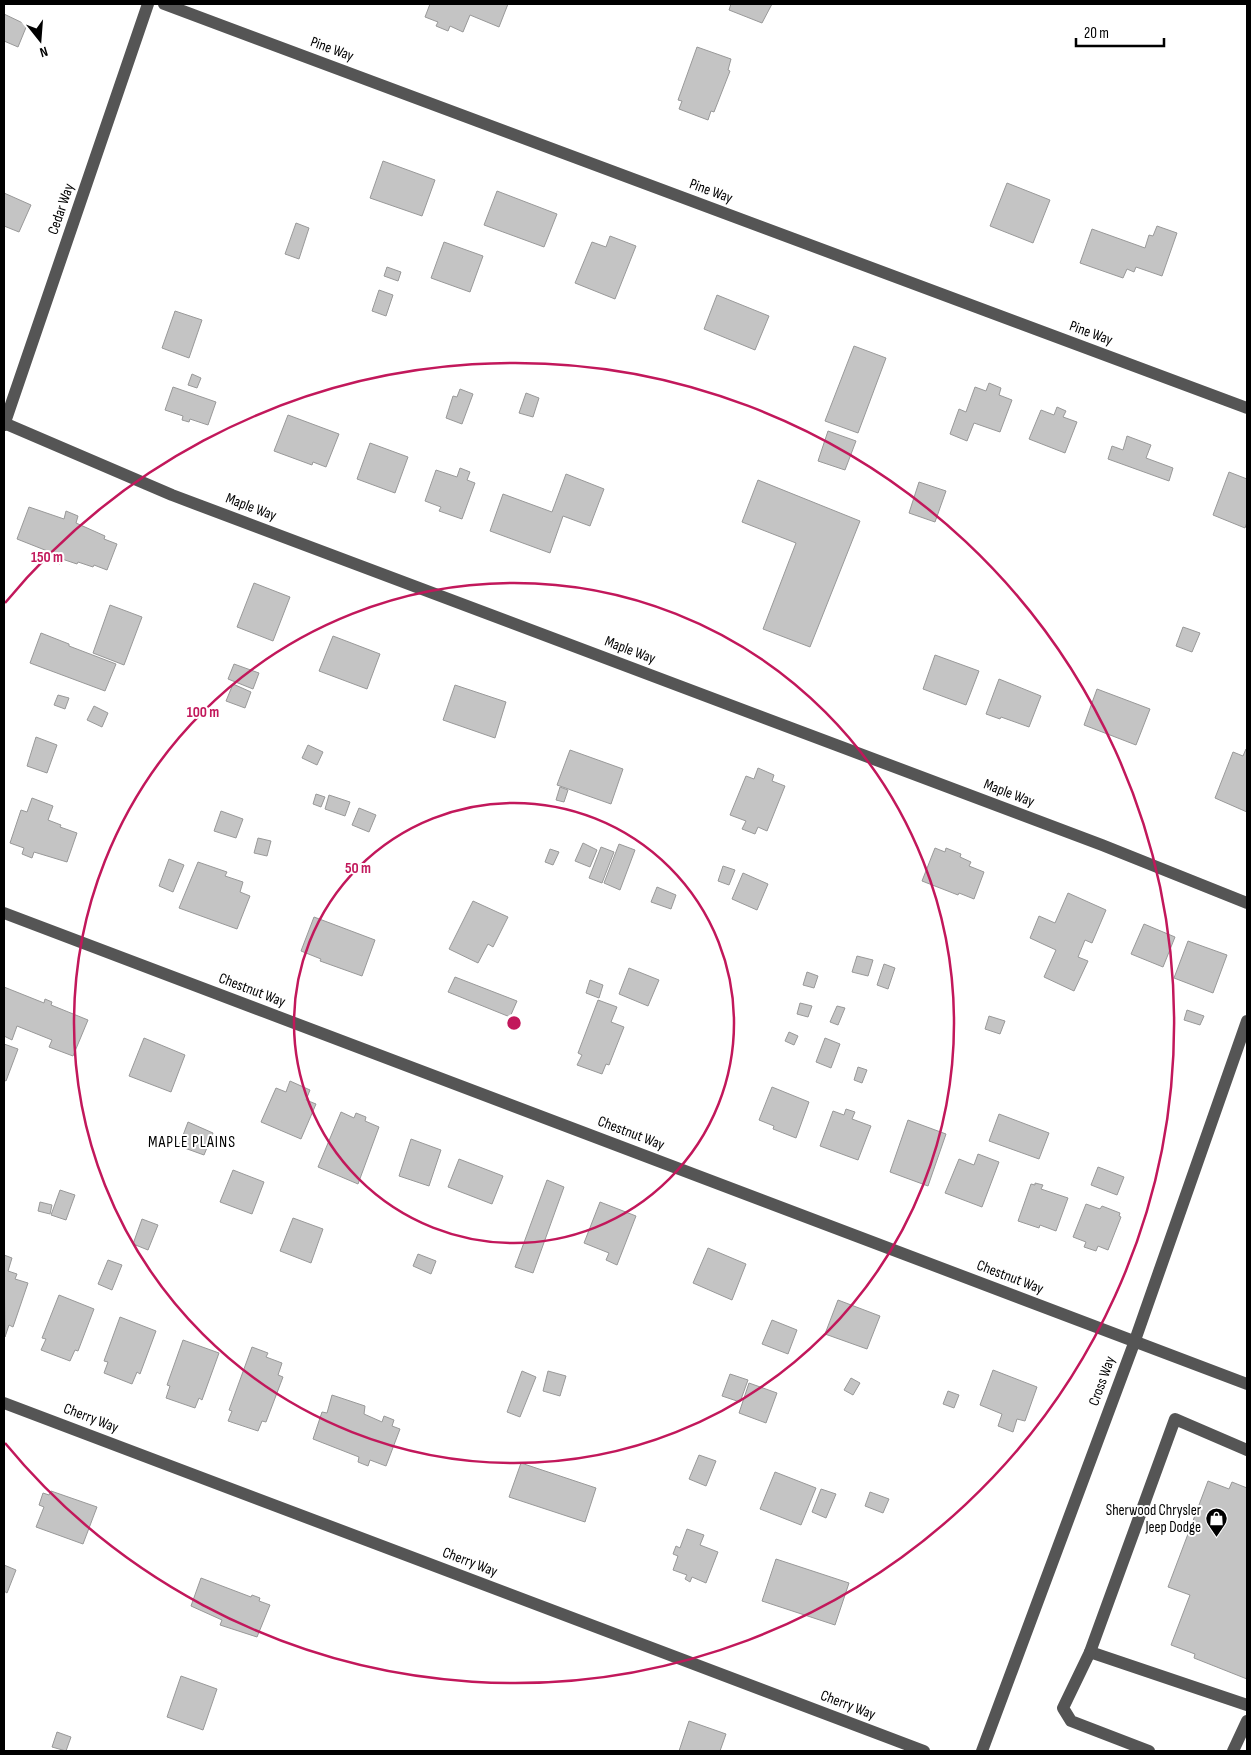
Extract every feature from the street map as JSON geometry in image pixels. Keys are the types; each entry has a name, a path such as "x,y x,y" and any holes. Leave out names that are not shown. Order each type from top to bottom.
{"street":[{"name":"Cedar Way","path":"4,424 148,4"},
{"name":"Pine Way","path":"164,4 1247,408"},
{"name":"Maple Way","path":"4,424 172,495 1102,845 1247,903"},
{"name":"Chestnut Way","path":"4,913 1247,1384"},
{"name":"Cross Way","path":"982,1751 1134,1341 1247,1021"},
{"name":"Cherry Way","path":"4,1403 924,1751"},
{"path":"1149,1751 1071,1721 1063,1708 1090,1652 1174,1419 1247,1450"},
{"path":"1090,1652 1247,1705"},
{"path":"1233,1751 1247,1721"}],"building":[{"path":"430,4 508,4 499,27 470,15 463,32 450,26 448,31 436,26 438,22 425,17"},
{"path":"731,4 772,4 762,23 729,10"},
{"path":"4,14 27,25 18,47 4,41"},
{"path":"697,47 731,59 728,70 730,71 714,112 711,111 708,120 679,109 682,101 678,100"},
{"path":"383,161 435,180 422,216 370,198"},
{"path":"1007,183 1050,200 1033,243 990,226"},
{"path":"497,191 557,214 544,247 484,225"},
{"path":"4,193 31,205 19,232 4,226"},
{"path":"296,223 309,228 299,259 285,254"},
{"path":"1157,226 1177,233 1162,276 1136,267 1134,272 1127,269 1123,278 1080,263 1092,229 1145,248 1149,235 1153,236"},
{"path":"610,236 636,246 615,299 575,283 592,242 606,247"},
{"path":"444,242 483,256 470,292 431,278"},
{"path":"387,267 401,272 398,281 384,276"},
{"path":"379,290 393,295 386,316 372,311"},
{"path":"717,295 769,316 755,350 704,329"},
{"path":"175,311 202,320 189,358 162,348"},
{"path":"854,346 886,358 858,433 825,421"},
{"path":"192,374 201,378 197,388 188,385"},
{"path":"989,383 1001,388 999,395 1012,400 1000,432 974,423 967,441 950,434 959,409 966,412 975,387 986,391"},
{"path":"173,387 216,402 208,425 190,419 189,422 182,420 183,416 165,410"},
{"path":"460,389 473,394 462,424 446,418 453,396 457,397"},
{"path":"526,393 539,398 533,417 519,413"},
{"path":"1057,407 1066,411 1063,417 1077,422 1065,453 1029,439 1041,410 1054,415"},
{"path":"288,415 339,434 326,467 313,462 312,465 274,451"},
{"path":"828,431 856,441 845,470 818,461"},
{"path":"1127,436 1151,445 1146,458 1173,468 1169,481 1108,459 1112,446 1123,450"},
{"path":"370,443 408,457 395,493 357,479"},
{"path":"460,468 470,472 467,480 475,483 462,519 439,511 441,507 425,501 436,470 457,477"},
{"path":"1229,472 1247,479 1247,522 1245,528 1213,515"},
{"path":"566,474 604,489 590,526 563,516 550,553 490,531 503,494 552,512"},
{"path":"758,480 860,521 810,647 763,629 796,543 742,522"},
{"path":"919,482 946,491 935,522 909,513"},
{"path":"29,507 64,519 66,511 78,516 76,523 105,536 104,539 117,544 107,570 94,565 93,567 78,562 77,564 62,559 60,564 53,561 55,554 17,539"},
{"path":"254,583 290,597 273,641 237,627"},
{"path":"110,605 142,617 124,665 93,653"},
{"path":"1183,627 1200,633 1192,652 1176,646"},
{"path":"41,633 116,664 105,691 30,663"},
{"path":"333,636 380,654 367,689 319,671"},
{"path":"935,655 979,671 966,705 923,689"},
{"path":"234,664 259,673 253,689 228,679"},
{"path":"999,679 1041,696 1029,727 986,714"},
{"path":"233,684 251,692 245,708 226,701"},
{"path":"455,685 506,702 495,738 443,720"},
{"path":"1097,689 1150,709 1136,745 1084,725"},
{"path":"58,695 69,698 65,709 54,705"},
{"path":"94,706 108,713 102,727 87,720"},
{"path":"36,737 57,745 47,773 27,766"},
{"path":"308,745 323,752 317,765 302,758"},
{"path":"1246,749 1247,812 1215,798 1233,752 1243,756"},
{"path":"570,750 623,769 611,804 557,785"},
{"path":"758,768 774,775 772,781 785,786 767,831 758,827 755,834 742,829 746,821 730,815 746,776 754,779"},
{"path":"560,787 568,790 564,802 556,800"},
{"path":"316,794 325,797 321,807 313,804"},
{"path":"329,795 350,802 345,816 325,809"},
{"path":"32,798 53,806 48,820 77,833 67,862 34,852 32,858 22,854 24,848 10,843 21,810 27,812"},
{"path":"359,808 376,815 369,832 352,825"},
{"path":"221,811 243,819 236,838 214,831"},
{"path":"258,838 271,841 267,856 254,853"},
{"path":"583,843 597,850 590,867 575,861"},
{"path":"619,844 635,850 620,890 604,883"},
{"path":"601,847 614,852 602,883 589,878"},
{"path":"935,848 945,852 946,848 961,854 960,857 971,862 969,866 984,872 974,899 922,881"},
{"path":"550,849 559,852 553,865 545,862"},
{"path":"169,859 184,865 173,892 159,886"},
{"path":"198,862 227,872 225,876 243,882 240,892 250,896 237,929 179,908"},
{"path":"723,866 735,870 729,885 718,881"},
{"path":"743,873 768,884 757,910 732,899"},
{"path":"657,887 676,895 671,909 651,902"},
{"path":"1068,893 1106,910 1092,943 1085,940 1078,957 1088,961 1074,991 1044,977 1056,950 1030,938 1039,916 1055,923"},
{"path":"473,901 508,917 493,947 488,944 478,963 449,949"},
{"path":"314,917 375,940 362,976 320,961 321,959 301,951"},
{"path":"1144,924 1175,937 1163,967 1131,954"},
{"path":"1188,941 1227,955 1213,993 1174,978"},
{"path":"857,956 873,960 868,976 852,972"},
{"path":"884,964 895,968 888,989 877,985"},
{"path":"629,968 659,980 648,1006 619,994"},
{"path":"807,972 818,976 814,988 803,985"},
{"path":"455,977 517,1001 510,1017 448,992"},
{"path":"590,980 603,985 599,998 586,993"},
{"path":"4,987 44,1003 45,999 52,1002 51,1005 88,1020 73,1056 49,1047 52,1040 17,1026 12,1040 4,1036"},
{"path":"598,1000 617,1007 611,1022 624,1027 609,1065 606,1064 602,1074 577,1065 582,1055 578,1053"},
{"path":"800,1003 812,1006 808,1017 797,1014"},
{"path":"837,1006 845,1008 838,1025 830,1022"},
{"path":"1187,1010 1204,1016 1200,1025 1184,1020"},
{"path":"989,1016 1005,1021 1000,1034 985,1029"},
{"path":"789,1032 798,1036 794,1045 785,1041"},
{"path":"144,1038 185,1055 171,1092 129,1076"},
{"path":"825,1038 840,1044 831,1068 816,1062"},
{"path":"4,1044 18,1049 6,1081 4,1080"},
{"path":"858,1067 867,1070 862,1083 854,1080"},
{"path":"290,1081 310,1090 306,1100 316,1104 301,1139 261,1122 276,1088 286,1092"},
{"path":"772,1087 809,1102 796,1138 773,1129 774,1126 759,1120"},
{"path":"846,1109 855,1112 852,1119 871,1126 858,1160 820,1146 833,1111 844,1115"},
{"path":"341,1112 354,1118 356,1113 366,1117 365,1121 379,1127 358,1184 318,1167"},
{"path":"999,1114 1049,1133 1039,1159 989,1141"},
{"path":"908,1120 946,1134 928,1186 890,1172"},
{"path":"188,1122 213,1133 204,1155 179,1146"},
{"path":"411,1139 441,1150 429,1186 399,1176"},
{"path":"978,1154 999,1162 982,1207 945,1193 959,1159 974,1165"},
{"path":"459,1159 503,1176 492,1204 448,1187"},
{"path":"1098,1167 1124,1177 1117,1195 1091,1185"},
{"path":"233,1170 264,1182 252,1214 220,1202"},
{"path":"547,1180 564,1187 533,1273 515,1267"},
{"path":"1035,1183 1043,1185 1041,1189 1068,1198 1056,1231 1040,1225 1039,1228 1018,1221 1031,1184 1035,1185"},
{"path":"60,1190 75,1195 66,1220 51,1215"},
{"path":"40,1202 52,1205 50,1214 38,1211"},
{"path":"600,1202 636,1216 617,1265 606,1260 609,1253 584,1243"},
{"path":"1086,1204 1100,1209 1102,1206 1120,1213 1119,1216 1121,1217 1108,1250 1098,1246 1096,1251 1084,1247 1086,1242 1073,1237"},
{"path":"293,1218 323,1229 311,1263 280,1251"},
{"path":"142,1219 158,1225 148,1250 133,1244"},
{"path":"708,1248 746,1264 732,1300 693,1283"},
{"path":"418,1254 436,1261 431,1274 413,1266"},
{"path":"4,1255 12,1258 8,1271 17,1274 15,1279 28,1283 13,1327 9,1325 5,1337"},
{"path":"108,1260 122,1265 112,1290 98,1284"},
{"path":"59,1295 94,1309 78,1351 75,1350 70,1361 41,1350 46,1339 42,1338"},
{"path":"838,1300 880,1316 867,1349 825,1334"},
{"path":"120,1317 156,1331 140,1374 137,1372 132,1384 104,1373 108,1362 104,1361"},
{"path":"772,1320 797,1330 788,1354 762,1344"},
{"path":"183,1340 219,1353 202,1400 199,1398 195,1408 166,1398 170,1386 167,1385"},
{"path":"252,1347 268,1353 266,1357 282,1363 278,1375 283,1377 266,1422 262,1421 258,1431 228,1421 232,1411 229,1410"},
{"path":"993,1370 1037,1387 1025,1421 1017,1419 1013,1432 998,1426 1002,1414 980,1405"},
{"path":"522,1371 536,1377 520,1417 507,1412"},
{"path":"548,1371 566,1376 560,1396 543,1391"},
{"path":"730,1374 748,1380 740,1402 722,1396"},
{"path":"851,1378 860,1383 853,1395 844,1390"},
{"path":"749,1383 777,1393 766,1423 739,1413"},
{"path":"948,1391 959,1395 954,1408 943,1404"},
{"path":"332,1395 365,1406 364,1414 382,1422 384,1416 394,1420 392,1426 400,1429 386,1466 370,1460 368,1466 358,1462 359,1457 313,1439 322,1412 327,1413"},
{"path":"699,1455 716,1461 706,1486 689,1479"},
{"path":"521,1463 596,1488 585,1522 509,1497"},
{"path":"775,1472 816,1488 801,1525 760,1509"},
{"name":"Sherwood Chrysler Jeep Dodge","path":"1208,1481 1229,1489 1232,1482 1247,1488 1247,1679 1194,1658 1195,1654 1171,1645 1190,1595 1168,1587"},
{"path":"821,1489 836,1494 826,1518 812,1512"},
{"path":"51,1491 97,1507 83,1544 36,1527 44,1507 39,1505 43,1493 49,1495"},
{"path":"870,1492 889,1499 883,1513 865,1506"},
{"path":"687,1529 704,1535 700,1545 718,1552 706,1583 692,1577 690,1582 685,1579 687,1575 673,1570 678,1556 673,1554 676,1546 680,1548"},
{"path":"776,1559 849,1583 835,1625 762,1601"},
{"path":"4,1565 16,1570 7,1593 4,1591"},
{"path":"201,1578 251,1597 252,1595 260,1598 259,1601 270,1605 257,1637 220,1625 222,1620 191,1606"},
{"path":"181,1676 217,1689 203,1730 167,1717"},
{"path":"689,1721 726,1734 720,1751 679,1751"},
{"path":"57,1732 71,1737 66,1751 52,1747"}],"place":[{"name":"Sherwood Chrysler Jeep Dodge","path":"1217,1538"}],"district":[{"name":"MAPLE PLAINS","path":"192,1142"}]}
